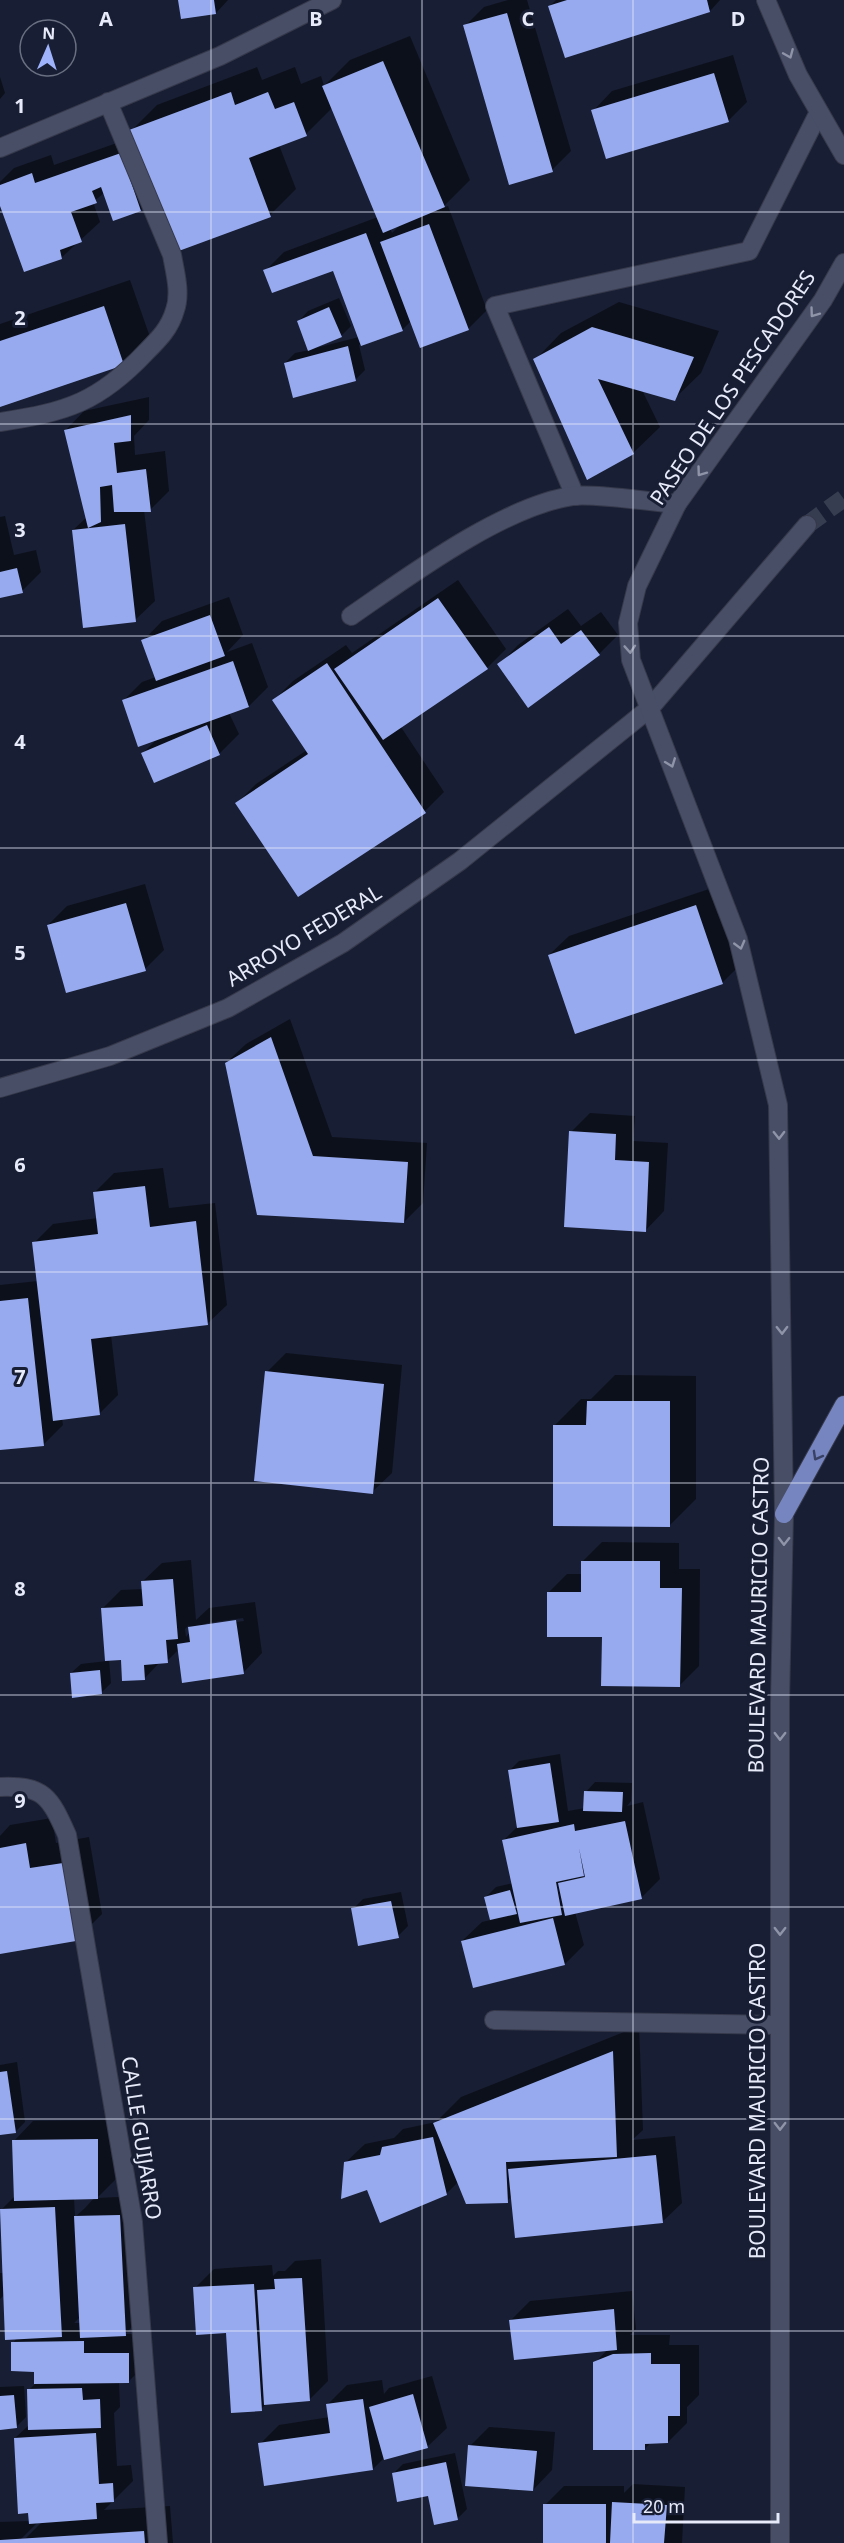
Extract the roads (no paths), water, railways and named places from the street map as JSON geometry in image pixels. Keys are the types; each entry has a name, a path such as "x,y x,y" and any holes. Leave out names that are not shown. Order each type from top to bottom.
{"main road":[{"path":"784,1514 844,1405"}],"street":[{"path":"0,148 220,56 332,0"},
{"path":"766,0 798,75 844,155"},
{"path":"0,422 44,416 96,397 130,369 166,331 176,309 177,280 172,255 108,102"},
{"path":"575,496 495,306 749,251 819,112"},
{"name":"PASEO DE LOS PESCADORES","path":"650,708 631,660 628,623 637,586 677,504 824,300 844,263"},
{"path":"351,616 447,552 508,519 550,501 575,496 677,504"},
{"name":"ARROYO FEDERAL","path":"0,1088 110,1056 228,1008 343,944 460,861 650,708 807,525"},
{"name":"BOULEVARD MAURICIO CASTRO","path":"650,708 738,939 778,1106 784,1514 780,1702 780,2543"},
{"name":"CALLE GUIJARRO","path":"0,1787 25,1786 51,1801 67,1835 133,2222 158,2543"},
{"path":"494,2020 780,2025"}],"tunnel":[{"path":"807,525 844,498"}]}
